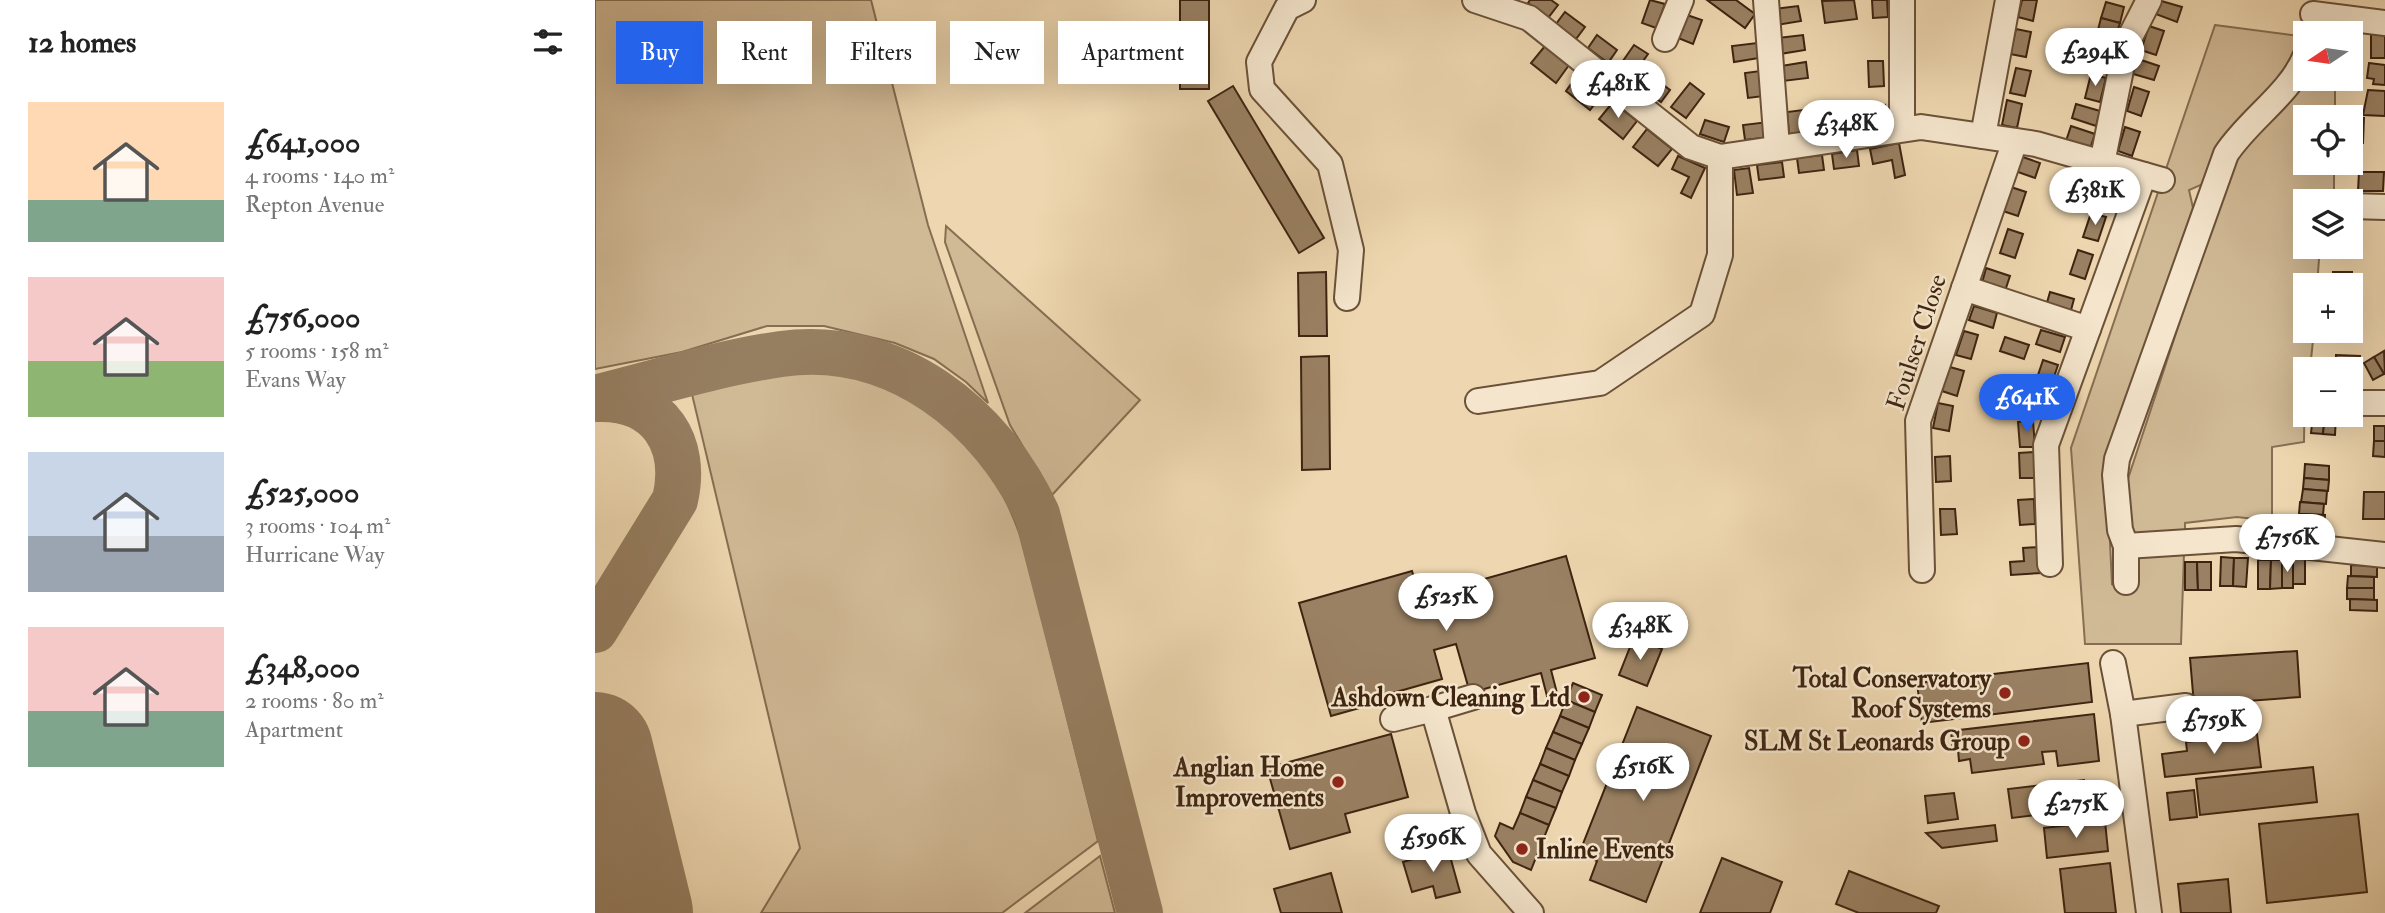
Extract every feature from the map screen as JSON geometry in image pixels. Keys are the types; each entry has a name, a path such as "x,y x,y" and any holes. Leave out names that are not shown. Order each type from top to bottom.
{"street":[{"path":"1475,0 1511,5 1691,147 1720,157 1921,127 2015,141 2153,178 2088,329 2046,445 2050,564"},
{"path":"1665,40 1681,0"},
{"path":"1766,0 1777,147"},
{"path":"1902,0 1902,130"},
{"path":"1983,136 2008,0"},
{"path":"2102,163 2126,45 2149,0"},
{"path":"1289,3 1259,62 1262,89 1330,164 1351,250 1347,298"},
{"path":"2313,16 2385,23"},
{"path":"2126,582 2126,546 2120,530 2115,475 2117,458 2226,154 2237,138 2293,79"},
{"name":"Foulser Close","path":"1922,570 1918,421 2015,141"},
{"path":"1478,401 1600,383 1702,314 1720,255 1720,157"},
{"path":"2363,208 2384,212"},
{"path":"1964,288 2088,329"},
{"path":"2363,407 2385,403"},
{"path":"2126,546 2236,539 2385,555"},
{"path":"2113,663 2123,714 2150,913"},
{"path":"1393,719 1473,697"},
{"path":"2123,714 2186,706"},
{"path":"1433,709 1462,813 1479,854 1531,913"}],"shaded area":[{"path":"595,0 871,0 876,21 826,21 826,84 892,84 928,225 988,403 966,382 934,359 895,343 824,326 767,326 682,352 595,369"},
{"path":"2215,25 2293,35 2293,62 2203,184 2189,190 2193,208 2106,459 2112,584 2126,582 2138,556 2184,553 2181,644 2085,644 2071,448"},
{"path":"2296,91 2335,91 2335,105 2293,105 2293,175 2334,175 2334,189 2293,189 2293,259 2319,259 2318,273 2293,273 2293,343 2313,343 2311,357 2293,357 2293,427 2304,427 2304,442 2272,447 2272,521 2237,517 2185,523 2185,539 2135,544 2120,503 2216,212 2240,152"},
{"path":"946,226 1140,400 1052,495 1010,425 945,242"},
{"path":"810,364 882,379 909,391 930,406 958,432 982,460 1001,491 1023,544 1098,841 1002,913 761,913 800,848 691,390 764,370"},
{"path":"1100,856 1115,913 1025,913"}],"building":[{"path":"1180,0 1209,0 1209,89 1180,89 1180,84 1208,84 1208,21 1180,21"},
{"path":"1530,0 1551,0 1558,5 1548,18 1528,3"},
{"path":"1650,0 1665,4 1656,28 1642,23"},
{"path":"1707,0 1736,0 1755,14 1745,28"},
{"path":"1854,0 1857,19 1825,23 1822,1"},
{"path":"1872,0 1887,0 1888,17 1873,18"},
{"path":"2022,0 2037,0 2033,21 2018,17"},
{"path":"2158,0 2182,7 2177,22 2153,13"},
{"path":"2106,2 2124,7 2120,23 2101,18"},
{"path":"1798,6 1801,21 1776,25 1774,9"},
{"path":"1565,12 1585,27 1576,39 1556,24"},
{"path":"1687,15 1702,20 1693,44 1678,38"},
{"path":"2101,18 2120,23 2115,39 2097,34"},
{"path":"2149,26 2164,31 2156,55 2141,50"},
{"path":"2016,29 2031,32 2026,57 2010,54"},
{"path":"2371,33 2385,33 2385,58 2371,58"},
{"path":"1597,35 1617,50 1608,63 1588,48"},
{"path":"1803,35 1805,50 1780,54 1778,38"},
{"path":"1757,43 1759,58 1734,62 1732,46"},
{"path":"1634,45 1648,54 1631,78 1618,68"},
{"path":"1545,46 1569,65 1556,83 1531,63"},
{"path":"2080,48 2105,53 2102,68 2077,64"},
{"path":"2135,58 2159,66 2154,80 2130,73"},
{"path":"1868,61 1883,61 1884,86 1869,87"},
{"path":"1806,62 1808,78 1783,81 1781,66"},
{"path":"2369,63 2385,65 2385,85 2373,84 2374,79 2367,78"},
{"path":"2016,68 2031,71 2025,96 2010,93"},
{"path":"1760,71 1764,96 1748,98 1745,73"},
{"path":"1579,73 1604,92 1590,110 1566,91"},
{"path":"2091,74 2106,78 2100,102 2085,98"},
{"path":"1650,75 1670,90 1661,102 1640,87"},
{"path":"1690,83 1704,94 1686,118 1671,107"},
{"path":"1233,86 1324,238 1299,253 1208,101"},
{"path":"2134,87 2149,92 2141,116 2127,111"},
{"path":"2368,90 2385,91 2385,116 2363,115"},
{"path":"2007,100 2022,104 2017,128 2002,125"},
{"path":"1613,102 1637,121 1623,139 1599,119"},
{"path":"2076,104 2100,111 2096,126 2072,118"},
{"path":"1885,105 1888,121 1863,124 1860,109"},
{"path":"1819,108 1821,130 1789,134 1787,112"},
{"path":"1705,120 1729,127 1724,142 1700,134"},
{"path":"1768,122 1770,137 1745,140 1743,125"},
{"path":"2071,126 2095,134 2090,149 2066,141"},
{"path":"2125,127 2140,132 2132,156 2118,151"},
{"path":"1647,129 1672,149 1658,166 1633,147"},
{"path":"1899,143 1905,175 1895,178 1892,160 1873,164 1870,149"},
{"path":"1857,150 1859,166 1834,169 1832,154"},
{"path":"1822,155 1824,170 1799,173 1797,158"},
{"path":"2017,155 2040,163 2035,178 2012,170"},
{"path":"1678,156 1705,168 1691,198 1681,193 1689,177 1672,169"},
{"path":"1782,162 1784,177 1759,180 1757,165"},
{"path":"1749,168 1753,193 1737,195 1734,170"},
{"path":"2363,172 2384,172 2383,191 2358,189 2359,175 2363,175"},
{"path":"2088,177 2112,185 2107,199 2084,191"},
{"path":"2011,187 2026,192 2018,216 2003,211"},
{"path":"2091,213 2106,217 2098,241 2083,237"},
{"path":"2008,229 2023,234 2015,258 2000,253"},
{"path":"2078,250 2093,255 2085,279 2070,274"},
{"path":"1986,268 2010,276 2005,291 1982,283"},
{"path":"1326,272 1327,336 1299,336 1298,273"},
{"path":"2050,292 2074,299 2070,314 2046,306"},
{"path":"1974,306 1997,313 1993,328 1969,320"},
{"path":"2041,330 2065,337 2060,352 2036,344"},
{"path":"1964,331 1978,335 1971,359 1956,355"},
{"path":"2005,337 2029,345 2024,359 2000,351"},
{"path":"2384,351 2385,373 2384,374 2374,357"},
{"path":"2336,355 2360,356 2360,357"},
{"path":"1329,356 1330,469 1302,470 1301,357"},
{"path":"2374,357 2384,374 2373,380 2364,363"},
{"path":"2043,360 2058,365 2050,389 2035,384"},
{"path":"1950,367 1964,371 1957,396 1942,391"},
{"path":"1938,403 1953,406 1949,431 1933,428"},
{"path":"2033,421 2035,447 2020,447 2018,422"},
{"path":"2374,426 2385,426 2385,441 2374,441"},
{"path":"2312,427 2324,427 2323,434 2311,433"},
{"path":"2324,427 2335,427 2335,435 2323,434"},
{"path":"2374,441 2385,441 2385,457 2373,456"},
{"path":"2034,452 2036,478 2020,478 2019,453"},
{"path":"1950,456 1951,481 1936,482 1935,457"},
{"path":"2305,464 2329,466 2329,480 2304,478"},
{"path":"2304,478 2329,480 2328,491 2303,489"},
{"path":"2303,489 2327,491 2326,504 2301,502"},
{"path":"2364,492 2385,492 2385,519 2363,519"},
{"path":"2034,499 2035,524 2020,525 2018,500"},
{"path":"2300,502 2324,504 2323,515 2299,514"},
{"path":"1940,509 1955,509 1957,534 1941,535"},
{"path":"2300,514 2325,515 2324,527 2300,525"},
{"path":"2039,547 2041,573 2011,575 2010,562 2024,561 2023,548"},
{"path":"1566,556 1595,658 1551,670 1557,693 1547,696 1541,673 1470,693 1456,644 1434,650 1442,679 1368,700 1370,705 1331,716 1299,603 1412,571 1415,581 1426,578 1433,602 1421,605 1425,618 1450,611 1445,590"},
{"path":"2221,557 2234,558 2233,586 2220,586"},
{"path":"2293,557 2305,557 2305,584 2293,584"},
{"path":"2234,558 2248,558 2246,587 2233,586"},
{"path":"2258,560 2271,560 2270,589 2258,589"},
{"path":"2271,560 2282,560 2282,588 2270,589"},
{"path":"2282,560 2293,560 2293,588 2282,588"},
{"path":"2185,562 2197,562 2198,590 2185,590"},
{"path":"2197,562 2211,562 2211,590 2198,590"},
{"path":"2351,565 2377,566 2377,577 2351,576"},
{"path":"2348,576 2374,577 2374,588 2347,588"},
{"path":"2347,588 2374,588 2374,600 2347,599"},
{"path":"2350,599 2377,600 2377,611 2350,610"},
{"path":"1634,637 1662,649 1647,686 1619,675"},
{"path":"2297,651 2300,697 2194,705 2190,658"},
{"name":"Total Conservatory Roof Systems","path":"2088,663 2092,702 1922,723 1917,683"},
{"name":"Ashdown Cleaning Ltd","path":"1573,683 1602,695 1595,712 1566,700"},
{"path":"1566,700 1595,712 1589,728 1560,716"},
{"path":"1637,707 1711,736 1646,902 1590,880 1597,861 1579,854"},
{"name":"SLM St Leonards Group","path":"2094,714 2099,761 2058,766 2056,751 2042,752 2044,764 1972,773 1970,759 1959,761 1958,750 1953,751 1951,731"},
{"path":"1560,716 1589,728 1582,744 1553,732"},
{"path":"1553,732 1582,744 1575,760 1546,748"},
{"name":"Anglian Home Improvements","path":"1391,734 1408,797 1345,814 1350,832 1290,849 1267,768"},
{"path":"2257,734 2261,767 2165,777 2162,754 2187,751 2186,742"},
{"path":"1546,748 1575,760 1569,776 1540,764"},
{"path":"1540,764 1569,776 1562,792 1533,780"},
{"path":"2313,767 2317,802 2200,815 2196,779"},
{"path":"1533,780 1562,792 1556,808 1526,797"},
{"path":"2084,780 2087,809 2012,818 2008,789"},
{"path":"2194,790 2197,817 2170,820 2167,793"},
{"path":"1954,793 1958,819 1928,823 1925,796"},
{"path":"1526,797 1556,808 1549,825 1520,813"},
{"name":"Inline Events","path":"1520,813 1549,825 1531,870 1513,862 1495,836 1500,823 1513,829"},
{"path":"2358,814 2367,892 2267,903 2259,824"},
{"path":"2105,821 2108,851 2047,858 2044,828"},
{"path":"1995,825 1997,841 1942,848 1926,833"},
{"path":"1448,849 1460,892 1436,898 1433,886 1412,892 1403,862"},
{"path":"1722,858 1782,882 1770,913 1700,913"},
{"path":"2110,863 2116,913 2065,913 2060,869"},
{"path":"1849,871 1939,906 1936,913 1859,913 1836,904"},
{"path":"1331,873 1342,913 1281,913 1274,889"},
{"path":"2228,879 2231,913 2181,913 2178,884"}],"taxiway":[{"path":"595,398 734,363 781,354 823,352 863,358 900,372 935,391 966,416 994,445 1018,478 1037,514 1140,913"},
{"path":"595,630 675,500 678,480 673,443 665,428 653,415 620,400 598,399"}],"runway":[{"path":"595,750 635,913"}],"place":[{"name":"Total Conservatory Roof Systems","path":"2005,693"},
{"name":"Ashdown Cleaning Ltd","path":"1584,697"},
{"name":"SLM St Leonards Group","path":"2024,741"},
{"name":"Anglian Home Improvements","path":"1338,782"},
{"name":"Inline Events","path":"1522,849"}]}
